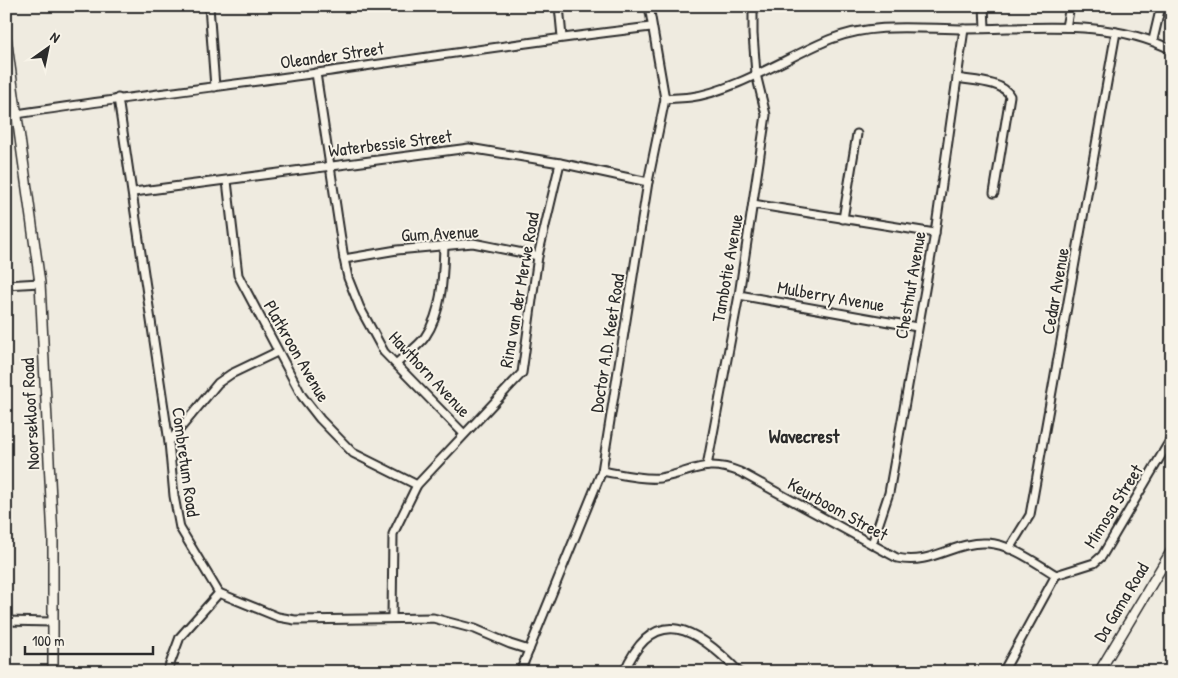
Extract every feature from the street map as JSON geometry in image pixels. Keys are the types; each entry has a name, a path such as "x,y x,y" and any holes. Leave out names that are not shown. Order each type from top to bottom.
{"street":[{"path":"208,6 215,87"},
{"path":"559,6 562,37"},
{"name":"Doctor A.D. Keet Road","path":"520,672 602,471 648,182 665,99 651,27 649,6"},
{"name":"Tambotie Avenue","path":"707,466 739,295 766,115 756,74 753,6"},
{"path":"984,6 985,28"},
{"path":"1066,28 1070,6"},
{"path":"1153,40 1161,6"},
{"name":"Oleander Street","path":"17,114 118,98 215,87 562,37 651,27"},
{"path":"665,99 692,97 756,74 832,39 858,32 921,27 1066,28 1116,32 1153,40 1172,50"},
{"name":"Chestnut Avenue","path":"872,544 889,493 935,233 964,28"},
{"name":"Cedar Avenue","path":"1009,549 1030,515 1116,32"},
{"name":"Noorsekloof Road","path":"6,37 40,283 53,539 53,672"},
{"name":"Hawthorn Avenue","path":"316,73 344,259 348,278 360,308 384,352 464,434"},
{"path":"957,78 1000,86 1008,91 1010,96 994,193"},
{"name":"Combretum Road","path":"118,98 134,192 169,442 174,496 180,528 218,593"},
{"path":"843,219 857,134"},
{"name":"Waterbessie Street","path":"134,192 469,148 560,163 648,182"},
{"name":"Rina van der Merwe Road","path":"392,617 393,534 416,485 512,386 522,373 538,256 560,163"},
{"name":"Platkroon Avenue","path":"227,181 238,275 277,352 302,396 353,453 416,485"},
{"path":"753,204 935,233"},
{"name":"Gum Avenue","path":"344,259 444,245 473,243 538,256"},
{"path":"396,364 424,338 433,323 444,274 444,245"},
{"path":"6,285 40,283"},
{"name":"Mulberry Avenue","path":"739,295 917,327"},
{"path":"169,442 218,383 231,374 277,352"},
{"name":"Mimosa Street","path":"1056,575 1094,563 1102,556 1172,438"},
{"name":"Keurboom Street","path":"602,471 659,478 707,466 723,465 740,472 872,544 885,554 912,560 931,558 972,544 988,543 1009,549 1056,575"},
{"name":"Da Gama Road","path":"1099,672 1172,550"},
{"path":"1006,670 1056,575"},
{"path":"167,672 180,637 218,593 272,615 295,620 392,617 433,618 475,629 529,650"},
{"path":"6,621 52,622"},
{"path":"624,672 634,650 644,638 655,631 670,628 684,630 704,639 739,672"}],"district":[{"name":"Wavecrest","path":"804,436"}]}
